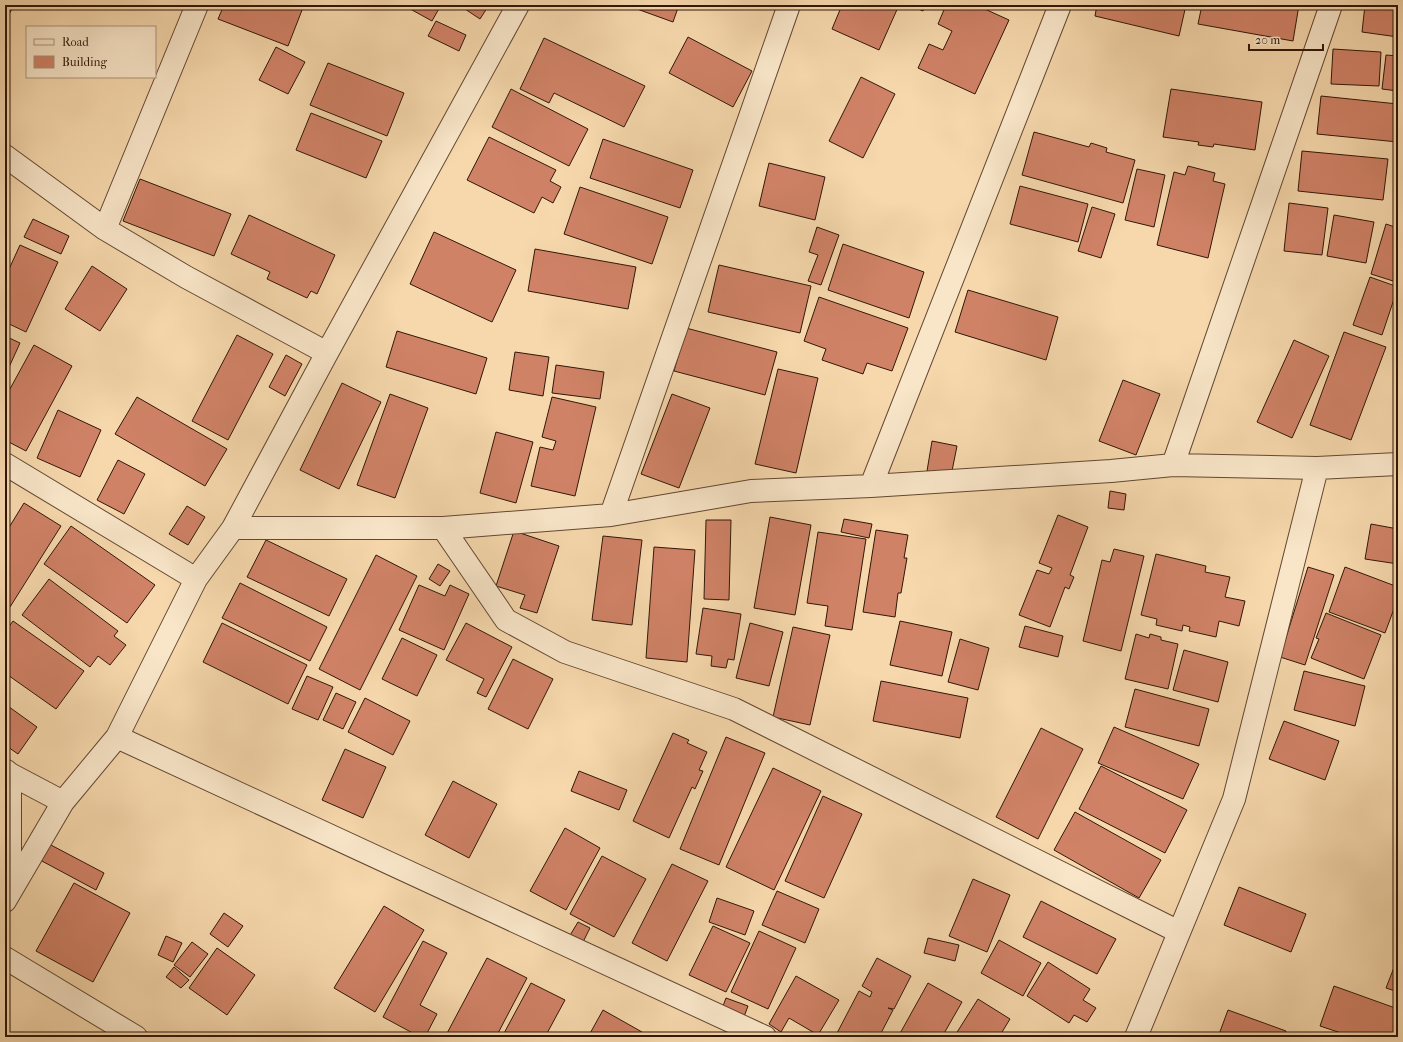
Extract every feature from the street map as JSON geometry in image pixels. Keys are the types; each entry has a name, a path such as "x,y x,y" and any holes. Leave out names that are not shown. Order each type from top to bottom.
{"street":[{"path":"105,229 197,5"},
{"path":"7,897 63,802 117,737 196,579 233,528 327,352 518,5"},
{"path":"611,515 789,5"},
{"path":"870,486 1060,5"},
{"path":"1173,465 1331,5"},
{"path":"5,156 105,229 186,277 327,352"},
{"path":"5,464 196,579"},
{"path":"233,528 443,528 611,515 751,491 870,486 1111,471 1173,465 1317,468 1398,464"},
{"path":"1136,1037 1234,799 1317,468"},
{"path":"443,528 506,620 565,652 734,709 1179,932"},
{"path":"117,737 765,1037"},
{"path":"7,897 7,772 63,802"},
{"path":"5,958 136,1037"}],"building":[{"path":"5,5 14,5 5,22"},
{"path":"224,5 304,5 288,46 218,19"},
{"path":"403,5 441,5 432,21"},
{"path":"459,5 489,5 480,19"},
{"path":"626,5 679,5 673,22"},
{"path":"842,5 899,5 879,50 832,29"},
{"path":"909,5 926,5 923,11"},
{"path":"946,5 976,5 1009,20 975,94 918,68 929,44 943,50 952,31 938,24"},
{"path":"1097,5 1186,5 1179,36 1095,16"},
{"path":"1202,5 1299,5 1293,41 1198,24"},
{"path":"1365,5 1398,5 1398,37 1362,32"},
{"path":"436,21 466,35 459,51 428,36"},
{"path":"688,37 752,71 733,107 669,73"},
{"path":"544,38 645,86 624,127 554,93 549,103 520,89"},
{"path":"276,47 305,62 288,94 259,80"},
{"path":"1333,49 1381,52 1379,86 1331,84"},
{"path":"1386,55 1398,56 1398,91 1382,89"},
{"path":"328,63 404,93 387,136 310,105"},
{"path":"861,77 895,94 863,158 829,141"},
{"path":"511,89 588,129 569,166 492,127"},
{"path":"1171,89 1262,102 1255,150 1214,144 1213,147 1198,145 1199,142 1163,137"},
{"path":"1321,96 1398,104 1398,142 1317,134"},
{"path":"311,113 382,141 366,178 296,150"},
{"path":"1034,132 1089,147 1091,143 1107,148 1106,152 1135,160 1123,203 1022,175"},
{"path":"489,137 556,170 550,181 561,187 553,203 542,197 534,213 467,180"},
{"path":"603,139 693,170 680,208 590,178"},
{"path":"1302,151 1388,159 1383,200 1298,191"},
{"path":"769,163 825,177 815,220 759,206"},
{"path":"1188,166 1215,173 1213,181 1225,184 1208,258 1157,245 1174,172 1185,175"},
{"path":"1137,169 1165,175 1154,227 1125,220"},
{"path":"140,179 231,214 214,256 123,221"},
{"path":"1020,186 1088,204 1078,242 1010,224"},
{"path":"580,187 668,217 652,264 564,234"},
{"path":"1289,203 1328,208 1322,255 1284,251"},
{"path":"1092,207 1115,214 1101,258 1078,251"},
{"path":"249,215 335,255 317,294 311,291 307,298 267,279 270,272 231,254"},
{"path":"1334,215 1374,222 1366,263 1327,256"},
{"path":"33,219 69,236 61,254 24,237"},
{"path":"1386,224 1398,228 1398,264 1393,281 1371,274"},
{"path":"817,227 839,235 821,285 808,281 818,255 809,252"},
{"path":"434,232 516,270 492,322 410,284"},
{"path":"843,244 924,272 909,318 828,290"},
{"path":"20,245 58,262 26,332 5,322 5,278"},
{"path":"535,249 636,267 628,309 528,291"},
{"path":"719,265 811,286 800,333 708,312"},
{"path":"92,266 127,289 100,331 65,309"},
{"path":"1370,277 1398,287 1382,335 1353,325"},
{"path":"968,290 1058,317 1046,360 955,332"},
{"path":"819,297 908,328 892,371 867,363 863,374 822,360 826,349 804,341"},
{"path":"686,328 777,352 765,395 674,371"},
{"path":"397,331 487,358 476,394 386,367"},
{"path":"1344,332 1386,347 1351,440 1310,425"},
{"path":"237,335 273,354 228,440 192,421"},
{"path":"5,336 20,343 5,376"},
{"path":"1294,340 1329,356 1292,438 1257,422"},
{"path":"34,345 72,366 26,451 5,440 5,398"},
{"path":"515,352 549,357 543,396 509,390"},
{"path":"286,355 302,364 285,396 269,387"},
{"path":"556,365 604,372 600,399 552,393"},
{"path":"778,369 818,378 796,473 755,464"},
{"path":"1123,380 1160,394 1136,455 1099,441"},
{"path":"342,383 381,402 339,489 300,470"},
{"path":"390,394 428,408 395,498 357,485"},
{"path":"672,394 710,408 679,488 641,474"},
{"path":"137,397 227,449 205,486 115,434"},
{"path":"552,397 596,407 575,496 531,486 540,447 553,450 556,441 542,437"},
{"path":"58,410 101,430 80,477 37,458"},
{"path":"496,432 533,442 516,503 480,493"},
{"path":"932,441 957,446 951,476 927,471"},
{"path":"118,460 145,474 124,514 97,500"},
{"path":"1110,491 1126,494 1124,510 1108,508"},
{"path":"24,503 61,526 10,607 5,604 5,534"},
{"path":"187,506 205,517 188,545 169,534"},
{"path":"1058,515 1088,527 1070,575 1074,577 1069,589 1065,587 1050,627 1019,615 1037,570 1049,574 1052,568 1039,563"},
{"path":"770,517 811,525 795,615 754,608"},
{"path":"844,519 872,524 869,538 841,532"},
{"path":"706,520 731,520 729,600 704,599"},
{"path":"1371,524 1398,529 1398,564 1365,559"},
{"path":"71,526 155,585 127,623 44,564"},
{"path":"876,530 908,535 904,558 907,558 901,593 898,593 895,617 863,612"},
{"path":"514,531 559,546 537,613 520,608 525,595 496,586"},
{"path":"818,532 866,539 852,630 825,626 828,606 807,603"},
{"path":"603,536 642,540 632,625 592,620"},
{"path":"266,540 347,579 329,616 247,577"},
{"path":"654,547 695,550 687,662 646,658"},
{"path":"1114,549 1144,556 1121,651 1083,641 1102,560 1110,562"},
{"path":"1156,554 1206,566 1205,572 1230,577 1225,597 1245,601 1239,626 1219,621 1216,637 1189,631 1190,627 1183,625 1182,631 1156,625 1157,619 1141,615"},
{"path":"376,555 417,576 360,690 319,669"},
{"path":"438,564 450,571 440,586 429,579"},
{"path":"1308,567 1334,575 1305,665 1280,657"},
{"path":"1345,567 1398,587 1398,598 1385,633 1329,612"},
{"path":"49,579 118,631 114,636 126,645 110,665 98,656 90,667 22,615"},
{"path":"240,583 327,627 310,661 222,618"},
{"path":"419,585 445,596 450,585 469,594 444,650 399,630"},
{"path":"703,608 741,614 734,660 728,659 726,668 711,666 712,656 696,654"},
{"path":"1326,613 1381,635 1364,679 1311,658 1319,639 1316,638"},
{"path":"13,621 84,671 56,709 5,673 5,632"},
{"path":"900,621 952,632 942,676 890,665"},
{"path":"222,623 307,665 288,704 203,662"},
{"path":"466,623 512,647 486,697 477,693 484,679 446,660"},
{"path":"750,623 783,632 769,686 736,678"},
{"path":"1025,626 1063,636 1058,657 1019,647"},
{"path":"793,627 830,635 810,725 773,717"},
{"path":"1136,634 1149,638 1150,634 1161,637 1161,640 1178,644 1168,689 1125,679"},
{"path":"402,638 437,655 417,696 382,679"},
{"path":"960,639 989,648 978,690 948,682"},
{"path":"1184,650 1228,662 1218,702 1173,690"},
{"path":"513,659 553,679 528,729 488,709"},
{"path":"1304,671 1365,686 1355,726 1294,710"},
{"path":"307,676 333,687 318,720 292,709"},
{"path":"881,681 968,698 960,738 873,721"},
{"path":"1135,689 1209,709 1199,746 1125,727"},
{"path":"336,693 356,702 343,729 323,720"},
{"path":"365,698 410,721 393,755 348,732"},
{"path":"5,704 37,727 18,754 5,745"},
{"path":"1284,721 1339,741 1325,780 1269,759"},
{"path":"1114,727 1199,764 1183,799 1098,763"},
{"path":"1041,728 1083,749 1038,839 996,817"},
{"path":"673,733 689,740 687,743 707,752 699,770 703,771 695,789 692,787 669,838 633,821"},
{"path":"726,737 765,753 719,865 680,849"},
{"path":"345,749 386,767 363,818 322,800"},
{"path":"1101,766 1187,810 1165,853 1079,809"},
{"path":"773,768 821,791 774,890 726,867"},
{"path":"579,771 627,790 619,810 571,791"},
{"path":"453,781 497,804 469,858 425,835"},
{"path":"823,796 862,814 824,898 785,881"},
{"path":"1075,812 1161,860 1139,898 1054,850"},
{"path":"565,828 600,848 566,910 530,891"},
{"path":"49,844 104,873 96,890 40,860"},
{"path":"602,856 646,879 614,937 570,914"},
{"path":"672,864 708,881 667,961 632,943"},
{"path":"973,879 1010,895 987,952 949,936"},
{"path":"74,883 130,913 93,982 36,951"},
{"path":"1239,887 1306,914 1291,952 1224,925"},
{"path":"777,891 819,909 805,943 762,925"},
{"path":"717,898 754,911 745,935 709,922"},
{"path":"1041,901 1116,939 1097,974 1023,937"},
{"path":"384,906 424,930 375,1012 334,988"},
{"path":"224,913 243,926 228,947 210,934"},
{"path":"578,922 590,928 582,944 569,937"},
{"path":"713,926 750,943 726,992 689,975"},
{"path":"759,931 796,948 768,1009 731,992"},
{"path":"166,936 182,943 173,962 158,955"},
{"path":"928,938 959,945 955,961 924,953"},
{"path":"999,940 1041,963 1023,996 981,973"},
{"path":"423,941 447,953 420,1005 437,1014 425,1037 420,1037 383,1017"},
{"path":"192,942 208,954 190,977 174,965"},
{"path":"217,948 255,975 227,1015 189,988"},
{"path":"1398,957 1398,992 1386,988"},
{"path":"487,958 527,978 496,1037 445,1037"},
{"path":"877,958 911,976 894,1009 888,1008 893,1010 879,1037 840,1037 836,1035 859,991 870,997 872,992 862,986"},
{"path":"1048,962 1090,989 1083,1000 1096,1008 1087,1022 1074,1015 1069,1023 1027,996"},
{"path":"174,967 189,980 181,988 166,977"},
{"path":"796,976 839,1000 818,1035 789,1018 781,1032 769,1024"},
{"path":"531,983 565,1000 545,1037 502,1037"},
{"path":"928,983 962,1002 942,1037 898,1037"},
{"path":"1334,986 1398,1009 1398,1037 1353,1037 1320,1026"},
{"path":"726,998 748,1006 742,1022 720,1014"},
{"path":"978,999 1010,1019 999,1037 954,1037"},
{"path":"603,1010 642,1032 639,1037 588,1037"},
{"path":"1228,1010 1286,1031 1284,1037 1218,1037"}]}
